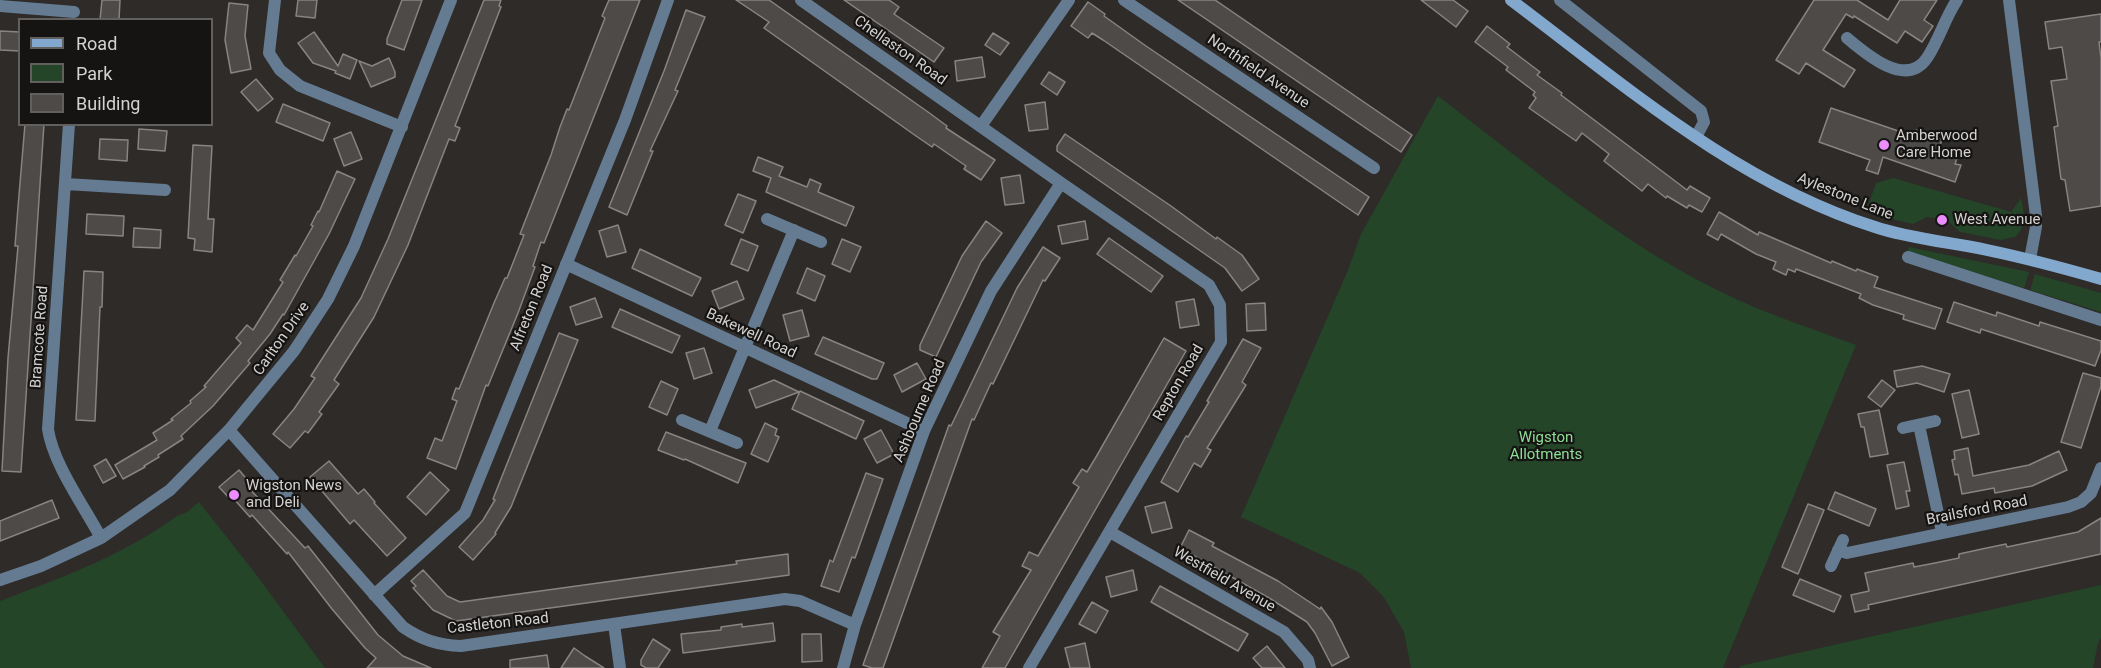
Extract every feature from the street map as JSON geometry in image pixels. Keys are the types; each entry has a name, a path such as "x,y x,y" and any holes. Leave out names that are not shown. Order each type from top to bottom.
{"main road":[{"name":"Aylestone Lane","path":"1511,0 1648,104 1747,169 1784,188 1858,221 1896,232 2030,260 2101,279"}],"street":[{"path":"275,0 269,53 280,70 300,86 402,126"},
{"name":"Carlton Drive","path":"0,580 40,566 101,538 170,490 229,430 294,351 328,299 354,246 451,0"},
{"name":"Alfreton Road","path":"374,595 465,513 625,120 668,0"},
{"name":"Chellaston Road","path":"801,0 981,126"},
{"path":"981,126 1069,0"},
{"name":"Northfield Avenue","path":"1124,0 1374,168"},
{"path":"1560,0 1701,111 1704,122 1696,137"},
{"path":"1847,38 1861,50 1890,68 1899,71 1909,70 1925,61 1957,0"},
{"path":"2009,0 2037,227 2030,260"},
{"path":"0,6 74,10"},
{"name":"Bramcote Road","path":"69,126 48,429 50,443 57,458 101,538"},
{"name":"Repton Road","path":"981,126 1209,285 1220,305 1221,342 1029,668"},
{"name":"Ashbourne Road","path":"843,668 855,625 924,431 991,291 1061,183"},
{"path":"66,184 165,190"},
{"path":"767,219 821,242"},
{"path":"710,431 794,230"},
{"path":"1908,258 2101,320"},
{"name":"Bakewell Road","path":"566,264 924,431"},
{"path":"682,420 737,443"},
{"path":"1903,428 1935,421"},
{"path":"1920,425 1942,532"},
{"name":"Castleton Road","path":"229,430 403,627 427,641 461,646 785,599 800,601 855,625"},
{"name":"Brailsford Road","path":"1831,566 1840,545 1847,553 2068,507 2080,502 2091,493 2101,468"},
{"name":"Westfield Avenue","path":"1110,532 1284,632 1308,660 1310,668"},
{"path":"614,624 620,668"}],"green space":[{"name":"Wigston Allotments","path":"1438,96 1582,206 1657,256 1736,299 1856,345 1723,668 1411,668 1404,632 1383,596 1360,573 1241,517 1348,270 1361,234"},
{"path":"1893,178 2011,212 2021,198 2023,224 2015,237 2001,240 1960,232 1948,221 1927,217 1913,224 1872,214 1868,206 1876,183"},
{"path":"1909,247 2029,272 2024,288 1907,252"},
{"path":"2035,274 2101,293 2101,312 2030,290"},
{"path":"199,502 325,668 0,668 0,601 70,574 113,554 187,512"},
{"path":"2101,585 2101,638 2093,668 1740,668 1740,666"}],"building":[{"path":"102,0 120,0 119,18 100,18"},
{"path":"298,0 317,0 315,18 296,16"},
{"path":"402,0 422,0 404,50 387,44"},
{"path":"484,0 501,0 499,6 501,7 455,126 460,128 455,141 449,139 408,245 374,317 334,380 339,384 319,412 322,414 308,433 305,431 290,448 273,434 294,409 315,378 311,376 361,298 388,239"},
{"path":"609,0 640,0 544,243 541,242 533,266 535,267 518,313 488,386 486,385 456,469 427,458 435,438 442,441 457,401 452,399 456,388 459,389 494,303 507,278 524,235 520,234 567,109 569,110 605,18 602,16"},
{"path":"736,0 769,0 928,112 947,126 946,128 995,160 981,180 964,169 966,166 934,144 932,147 764,28 769,22"},
{"path":"844,0 889,0 899,7 894,14 944,48 934,62"},
{"path":"1178,0 1215,0 1412,135 1401,152"},
{"path":"1421,0 1453,0 1468,11 1456,27"},
{"path":"1814,0 1857,0 1888,20 1900,0 1937,0 1924,20 1933,26 1922,42 1905,31 1897,43 1854,16 1853,18 1846,14 1823,50 1855,70 1844,87 1806,63 1799,74 1776,60"},
{"path":"1088,2 1146,46 1369,197 1358,215 1103,40 1092,33 1088,38 1071,26"},
{"path":"229,3 248,5 245,36 251,69 231,73 225,40"},
{"path":"686,10 705,17 675,90 678,91 650,151 653,151 627,215 609,207"},
{"path":"2101,14 2101,42 2099,42 2101,58 2101,206 2070,211 2065,180 2061,179 2054,127 2058,126 2051,81 2067,79 2062,47 2049,49 2045,22"},
{"path":"1487,26 1510,44 1507,47 1540,72 1537,75 1562,93 1561,95 1687,190 1690,186 1710,198 1702,212 1689,205 1687,208 1667,196 1666,198 1648,184 1642,191 1604,161 1609,154 1582,133 1576,141 1529,108 1536,98 1533,95 1535,92 1506,70 1508,67 1475,42"},
{"path":"0,31 18,32 18,51 0,50"},
{"path":"314,32 338,66 343,54 357,60 350,79 313,63 298,43"},
{"path":"993,33 1009,43 1000,55 985,45"},
{"path":"982,57 985,77 957,81 955,61"},
{"path":"389,58 395,77 371,87 359,61 372,66"},
{"path":"1049,72 1065,82 1057,95 1041,84"},
{"path":"256,79 273,99 258,111 241,92"},
{"path":"1045,102 1048,129 1029,131 1025,105"},
{"path":"283,104 330,123 323,141 276,122"},
{"name":"Amberwood Care Home","path":"1831,108 1913,136 1916,130 1942,139 1939,149 1958,155 1955,164 1961,165 1955,182 1883,157 1878,174 1866,170 1870,160 1819,142"},
{"path":"25,126 44,126 21,472 2,471 8,358 18,246 15,246"},
{"path":"139,129 167,131 165,151 138,149"},
{"path":"351,132 362,159 344,166 334,139"},
{"path":"1065,134 1242,255 1259,279 1242,291 1225,268 1057,151 1057,146"},
{"path":"100,139 128,140 127,161 99,159"},
{"path":"193,145 212,146 208,219 214,219 212,252 194,250 195,239 188,238"},
{"path":"758,157 783,167 779,176 807,187 810,179 821,184 818,192 854,207 846,226 766,192 771,178 753,171"},
{"path":"337,171 355,179 329,234 284,315 248,361 250,363 213,406 181,436 183,439 158,455 159,457 145,467 123,479 115,465 157,440 153,433 173,420 171,419 206,387 204,386 241,343 236,338 247,325 253,330 283,282 280,280 313,226 311,225"},
{"path":"1020,175 1024,203 1005,205 1001,178"},
{"path":"738,194 756,201 743,233 725,225"},
{"path":"1719,212 1758,235 1759,232 1831,263 1832,261 1878,277 1874,287 1942,309 1935,329 1903,319 1904,315 1859,298 1861,294 1796,269 1795,272 1788,269 1786,275 1773,269 1776,262 1756,254 1721,234 1718,240 1707,234"},
{"path":"87,214 124,216 123,236 86,234"},
{"path":"986,221 1002,233 981,262 936,357 920,350 920,345 962,256"},
{"path":"1085,221 1088,239 1062,244 1058,226"},
{"path":"618,225 626,252 607,257 599,231"},
{"path":"134,228 161,230 160,248 133,247"},
{"path":"1109,238 1163,276 1151,292 1097,254"},
{"path":"741,239 758,246 748,271 731,264"},
{"path":"842,239 861,247 850,272 832,264"},
{"path":"1043,247 1060,258 1045,281 1043,280 993,384 991,383 974,420 972,419 883,668 863,665 949,425 951,426 1017,288"},
{"path":"640,249 701,278 692,296 632,268"},
{"path":"807,268 825,276 815,301 797,293"},
{"path":"84,271 103,272 95,421 76,420"},
{"path":"737,281 744,299 719,309 712,291"},
{"path":"595,298 602,317 576,325 570,307"},
{"path":"1194,299 1199,325 1180,328 1176,302"},
{"path":"1954,302 1996,316 1997,312 2039,326 2040,322 2101,341 2101,350 2095,366 1981,329 1980,333 1947,322"},
{"path":"1265,303 1266,330 1247,331 1246,304"},
{"path":"620,309 680,336 672,353 612,327"},
{"path":"802,310 809,336 790,341 783,315"},
{"path":"559,333 578,340 511,507 496,534 473,560 459,547 483,520 495,500 493,499"},
{"path":"823,337 884,363 877,379 872,379 815,354"},
{"path":"1164,338 1186,351 1005,668 982,668 1000,636 993,632 1031,570 1022,566 1029,552 1038,556 1079,487 1073,483 1082,469 1087,472"},
{"path":"1243,339 1261,348 1242,382 1246,385 1207,448 1211,450 1201,467 1194,463 1178,492 1161,482 1186,436 1188,437 1209,402 1207,401"},
{"path":"704,348 712,373 694,379 686,353"},
{"path":"917,363 926,379 902,392 894,375"},
{"path":"1922,366 1950,374 1944,392 1917,383 1897,387 1894,371"},
{"path":"2083,373 2101,378 2101,386 2081,448 2061,442"},
{"path":"774,380 799,392 756,408 749,390"},
{"path":"1882,380 1895,390 1881,407 1868,397"},
{"path":"661,381 678,389 667,415 649,407"},
{"path":"1969,390 1979,434 1962,438 1952,394"},
{"path":"800,391 864,421 856,439 792,409"},
{"path":"1879,410 1888,454 1870,457 1864,427 1861,427 1858,414"},
{"path":"765,423 777,429 775,435 779,437 768,462 751,454"},
{"path":"881,430 894,454 877,463 864,439"},
{"path":"666,432 746,463 738,483 685,459 658,450"},
{"path":"1968,448 1973,476 2029,465 2059,451 2067,470 2032,486 1995,493 1994,488 1962,494 1958,474 1955,475 1952,460 1955,459 1954,451"},
{"path":"106,459 116,476 103,483 94,466"},
{"path":"329,461 358,494 364,489 406,538 387,556 354,520 350,524 310,477"},
{"path":"1904,462 1910,491 1906,491 1909,506 1896,509 1887,465"},
{"path":"239,470 250,483 247,486 305,548 308,546 378,635 403,656 431,668 367,668 376,658 332,609 288,552 287,554 252,515 250,517 233,498 231,500 219,487"},
{"path":"430,472 449,490 426,515 407,497"},
{"path":"866,473 883,479 855,558 852,557 839,592 821,586 830,560 833,562"},
{"path":"1835,492 1876,509 1869,526 1828,509"},
{"path":"52,500 59,518 0,541 0,521"},
{"path":"1165,502 1172,528 1152,533 1145,507"},
{"path":"1808,504 1824,510 1798,574 1782,567"},
{"path":"2101,518 2101,554 1868,605 1869,609 1855,612 1851,595 1869,591 1865,573 1913,563 1914,567 1935,563 1959,558 1959,554 1982,549 2006,544 2007,547 2078,532"},
{"path":"1189,530 1214,543 1212,546 1278,581 1320,609 1321,607 1332,622 1349,657 1332,666 1307,622 1180,548"},
{"path":"788,554 789,575 456,621 433,610 413,588 416,586 411,581 423,570 447,596 460,602 737,564 736,561"},
{"path":"1133,570 1137,590 1111,597 1106,577"},
{"path":"1800,579 1841,596 1834,612 1793,595"},
{"path":"1160,586 1248,634 1238,651 1151,602"},
{"path":"1092,602 1108,611 1096,633 1079,624"},
{"path":"773,623 775,641 683,653 681,634 721,630 721,627 742,624 742,627"},
{"path":"802,634 821,634 822,661 802,662"},
{"path":"653,639 670,650 658,668 646,668 641,665 641,660"},
{"path":"1085,643 1090,668 1070,668 1065,648"},
{"path":"1267,646 1285,668 1262,668 1253,658"},
{"path":"574,648 585,656 604,668 561,668"},
{"path":"547,655 549,668 510,668 510,660"}],"place":[{"name":"Amberwood Care Home","path":"1884,145"},
{"name":"West Avenue","path":"1942,220"},
{"name":"Wigston News and Deli","path":"234,495"}]}
